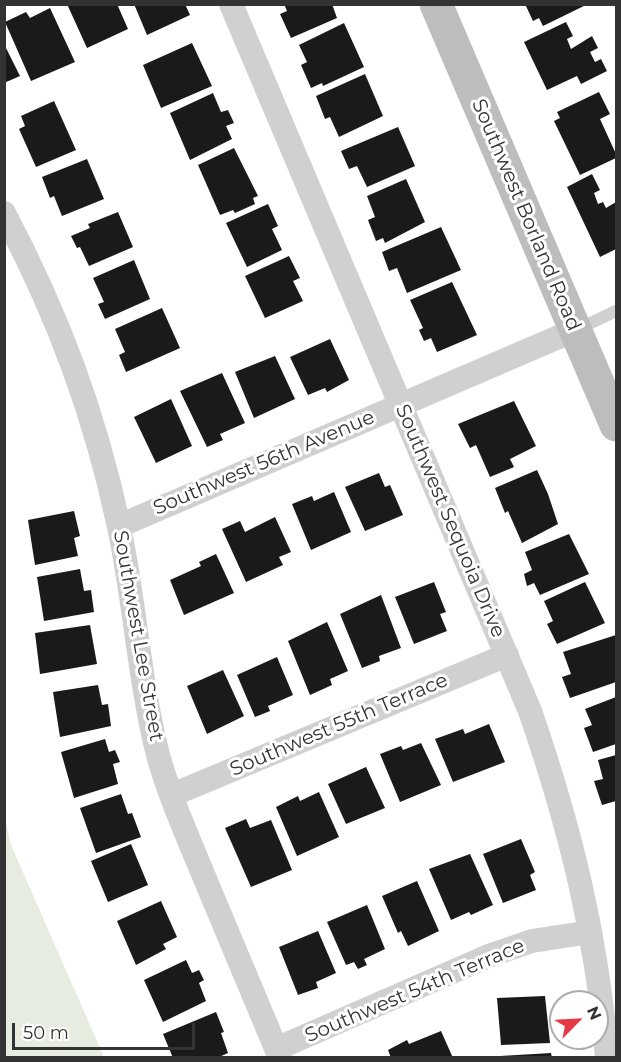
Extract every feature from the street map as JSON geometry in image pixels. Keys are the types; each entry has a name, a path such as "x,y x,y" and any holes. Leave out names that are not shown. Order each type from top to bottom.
{"main road":[{"name":"Southwest Borland Road","path":"436,4 616,425"}],"street":[{"name":"Southwest Sequoia Drive","path":"231,4 530,711 563,811 579,870 600,982 607,1058"},
{"name":"Southwest Lee Street","path":"4,213 54,314 74,365 95,430 119,526 148,710 159,757 172,795 278,1053"},
{"name":"Southwest 56th Avenue","path":"119,526 574,330"},
{"name":"Southwest 55th Terrace","path":"172,795 507,655"},
{"name":"Southwest 54th Terrace","path":"278,1053 490,955 532,941 590,932"}],"lane":[{"path":"574,330 616,311"}],"shaded area":[{"path":"5,818 11,845 104,1057 5,1057"}],"building":[{"path":"67,4 117,4 128,29 87,48"},
{"path":"134,4 185,4 190,15 147,35"},
{"path":"284,4 332,4 337,18 291,38 280,14 287,11"},
{"path":"525,4 588,4 543,26 539,18 533,21"},
{"path":"50,8 75,62 31,81 5,22 26,12 30,18"},
{"path":"566,22 573,36 567,39 571,49 592,36 598,48 590,52 595,62 601,59 607,71 581,84 577,76 547,90 524,42"},
{"path":"344,23 364,67 323,86 322,83 311,88 301,65 307,62 299,45"},
{"path":"192,43 212,86 161,108 143,65"},
{"path":"4,44 20,76 4,83"},
{"path":"365,74 383,116 339,137 330,117 325,119 316,96"},
{"path":"599,92 610,114 600,119 616,158 580,175 554,121 560,118 557,112"},
{"path":"213,93 221,112 228,110 234,123 226,126 232,139 190,160 170,113"},
{"path":"54,101 76,150 36,167 19,129 25,126 21,116"},
{"path":"398,127 415,166 367,187 357,166 349,169 341,151"},
{"path":"234,148 258,196 253,198 255,204 235,213 233,210 220,215 198,165"},
{"path":"87,159 104,199 62,216 54,196 50,198 42,177"},
{"path":"592,174 600,190 594,193 598,204 603,202 606,208 616,202 616,249 600,257 567,187"},
{"path":"406,179 425,222 385,243 383,238 376,241 368,220 375,217 367,196"},
{"path":"268,204 278,226 272,229 282,250 247,267 226,223"},
{"path":"118,212 133,247 89,266 80,247 77,248 71,236 90,228 88,224"},
{"path":"441,227 461,270 407,293 397,268 389,271 382,252"},
{"path":"289,256 300,278 293,281 303,301 265,318 245,276"},
{"path":"134,260 150,299 105,319 98,304 104,302 93,278"},
{"path":"452,282 477,335 437,352 431,338 424,341 419,330 423,328 410,300"},
{"path":"162,308 180,348 126,372 119,355 125,352 115,329"},
{"path":"330,339 349,380 327,392 325,388 308,395 290,357"},
{"path":"275,356 295,399 254,418 235,372"},
{"path":"222,373 245,423 220,434 223,440 207,447 180,391"},
{"path":"171,399 192,446 156,463 134,417"},
{"path":"514,401 536,446 510,459 514,467 490,477 476,445 470,448 458,424"},
{"path":"537,470 558,524 522,543 508,511 505,513 495,488"},
{"path":"379,473 385,487 390,485 403,515 365,531 345,487"},
{"path":"334,492 351,532 311,550 292,504 312,496 314,501"},
{"path":"74,511 80,536 74,538 78,556 35,565 28,520"},
{"path":"275,517 291,552 279,557 283,565 246,582 222,529 240,521 245,532"},
{"path":"569,534 589,574 540,595 534,583 527,586 524,574 532,570 525,552"},
{"path":"216,554 234,593 184,615 170,580 201,566 199,562"},
{"path":"80,569 84,591 91,590 94,612 44,621 37,577"},
{"path":"434,582 446,612 440,614 447,631 414,644 395,597"},
{"path":"585,582 605,623 557,644 547,624 553,621 544,601"},
{"path":"381,595 401,648 379,656 380,661 362,668 340,614"},
{"path":"327,622 348,671 330,679 332,685 310,695 288,641"},
{"path":"90,625 97,664 40,674 35,633"},
{"path":"616,635 616,682 570,698 562,677 571,674 563,652"},
{"path":"277,657 293,695 268,706 270,711 255,717 237,675"},
{"path":"223,670 244,716 207,734 187,686"},
{"path":"98,685 102,705 108,704 111,726 60,737 53,692"},
{"path":"616,697 616,744 593,752 584,728 592,725 585,709"},
{"path":"489,724 505,762 453,782 435,739 463,729 465,734"},
{"path":"105,739 109,752 115,750 120,762 113,764 118,784 74,798 61,752"},
{"path":"421,743 441,785 400,802 380,754 401,746 403,750"},
{"path":"616,755 616,801 602,805 594,781 603,779 598,760"},
{"path":"366,767 385,808 346,824 328,784"},
{"path":"319,792 339,837 297,856 276,807 298,796 300,801"},
{"path":"121,794 128,814 132,813 141,837 96,853 80,808"},
{"path":"246,819 250,828 271,820 292,870 251,887 225,828"},
{"path":"521,839 535,872 530,875 536,890 503,903 483,854"},
{"path":"131,844 148,885 108,902 91,861"},
{"path":"470,854 493,905 471,915 469,912 451,920 429,869"},
{"path":"417,881 439,931 408,946 401,931 398,933 382,896"},
{"path":"161,901 177,937 163,944 166,949 136,965 117,921"},
{"path":"367,905 385,949 364,959 367,965 358,969 354,962 346,965 327,922"},
{"path":"318,931 336,973 316,982 318,988 298,995 279,947"},
{"path":"186,960 192,973 199,970 204,980 199,983 206,1001 163,1022 144,980"},
{"path":"545,996 549,1043 501,1045 497,998"},
{"path":"216,1012 224,1032 221,1033 228,1053 217,1058 173,1058 163,1034"},
{"path":"441,1031 453,1058 391,1058 388,1050 407,1040 409,1044"},
{"path":"551,1053 552,1058 500,1058 500,1056"}]}
